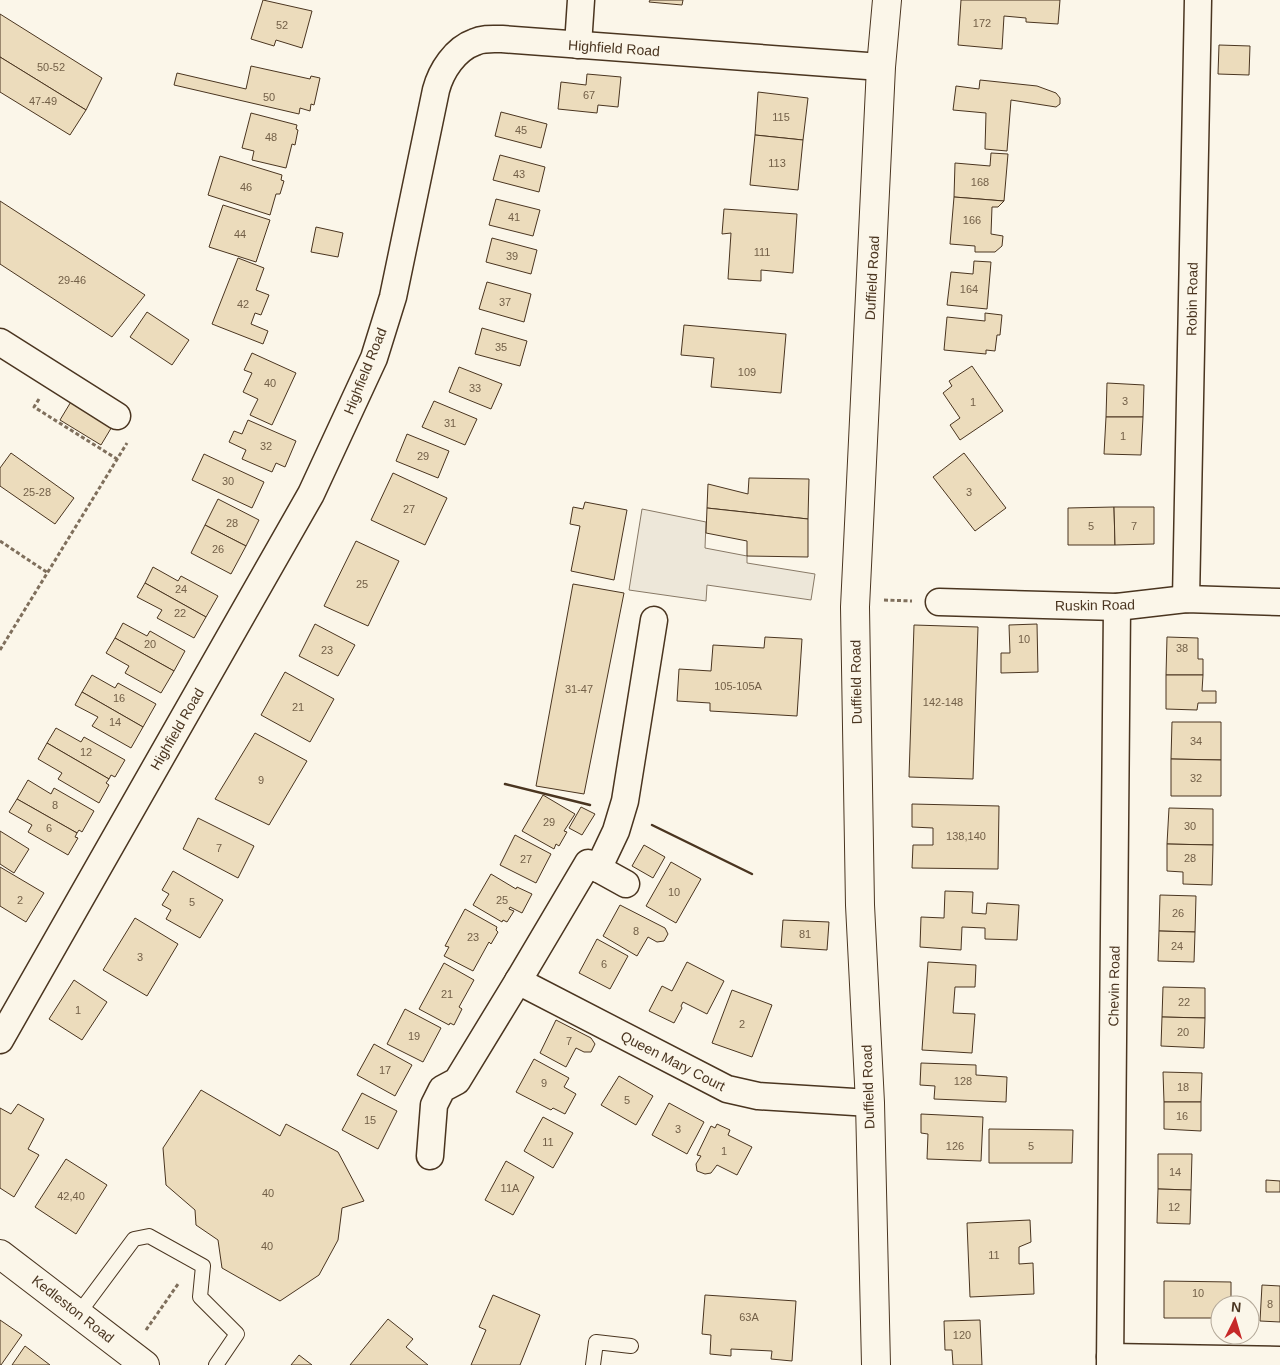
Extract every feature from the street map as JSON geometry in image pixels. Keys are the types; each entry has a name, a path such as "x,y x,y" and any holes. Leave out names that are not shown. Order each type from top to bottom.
{"main road":[{"name":"Duffield Road","path":"876,1365 870,1103 860,905 855,607 881,67 887,0"},
{"name":"Kedleston Road","path":"0,1254 138,1359"}],"street":[{"path":"578,45 581,0"},
{"name":"Robin Road","path":"1186,599 1198,0"},
{"name":"Highfield Road","path":"0,1040 311,494 374,358 393,297 438,81 458,53 476,41 502,39 881,67"},
{"path":"0,342 124,426"},
{"name":"Ruskin Road","path":"927,602 1117,607 1186,599 1280,602"},
{"name":"Chevin Road","path":"1110,1361 1117,607"},
{"path":"598,869 616,831 625,801 654,620"},
{"path":"430,1156 434,1105 442,1089 456,1082 588,863 626,884"},
{"name":"Queen Mary Court","path":"518,981 727,1089 758,1096 870,1103"},
{"path":"1110,1361 1280,1360"}],"lane":[{"path":"79,1313 134,1239 149,1236 203,1266 200,1297 237,1334 216,1365"},
{"path":"593,1365 596,1342 631,1346"}],"path":[{"path":"54,378 34,407 117,459"},
{"path":"0,650 117,459 124,426"},
{"path":"0,541 48,573"},
{"path":"884,600 927,602"},
{"path":"138,1359 194,1261"}],"shaded area":[{"path":"642,509 706,522 705,548 747,556 747,563 815,574 811,600 707,585 706,601 629,590"}],"building":[{"path":"263,0 312,11 302,48 276,40 274,46 251,39"},
{"path":"650,0 683,0 682,5 649,2"},
{"path":"961,0 1060,0 1058,24 1026,22 1026,18 1004,16 1002,49 958,45"},
{"path":"0,14 102,78 86,110 0,57"},
{"path":"1219,45 1250,46 1249,75 1218,74"},
{"path":"0,57 86,110 70,135 0,92"},
{"path":"251,66 310,79 311,76 320,78 314,105 311,104 310,111 300,108 299,114 174,85 177,73 246,89"},
{"path":"587,74 621,77 618,107 598,105 597,113 558,109 561,82 586,85"},
{"path":"980,80 1037,86 1056,93 1060,98 1060,104 1056,107 1011,100 1007,151 985,149 986,113 953,110 956,86 979,89"},
{"path":"758,92 808,98 803,140 755,135"},
{"path":"501,112 547,124 541,148 495,136"},
{"path":"251,113 297,125 295,145 292,144 286,168 252,160 254,151 242,148"},
{"path":"755,135 803,140 798,190 750,185"},
{"path":"991,153 1008,154 1004,201 954,197 955,163 990,166"},
{"path":"500,155 545,167 539,192 493,180"},
{"path":"220,156 282,175 281,180 284,181 280,194 276,194 270,215 208,195"},
{"path":"954,197 1004,201 998,207 992,207 991,234 1003,236 1002,246 995,252 975,252 975,246 950,244"},
{"path":"496,199 540,210 533,236 489,225"},
{"path":"0,201 145,295 112,337 0,264"},
{"path":"223,205 270,220 256,262 209,247"},
{"path":"724,209 797,214 793,273 761,270 761,281 728,279 731,233 722,234"},
{"path":"316,227 343,233 338,257 311,252"},
{"path":"492,238 537,250 531,274 486,262"},
{"path":"238,258 264,268 256,290 269,295 261,315 255,313 251,324 268,331 263,344 212,324"},
{"path":"974,261 991,262 987,309 947,305 951,272 973,274"},
{"path":"487,282 531,294 524,322 479,309"},
{"path":"147,312 189,340 172,365 130,337"},
{"path":"985,313 1002,315 1000,335 997,335 995,351 986,350 986,354 944,350 947,317 985,321"},
{"path":"684,325 786,334 781,393 711,387 714,358 681,355"},
{"path":"482,328 527,341 520,366 475,354"},
{"path":"252,353 296,373 272,425 250,415 258,399 243,392 252,373 244,370"},
{"path":"972,366 1003,411 960,440 950,425 960,418 943,393 952,386 949,381"},
{"path":"459,367 502,384 491,409 449,392"},
{"path":"1107,383 1144,385 1143,417 1106,417"},
{"path":"72,400 113,425 101,445 60,420"},
{"path":"434,401 477,419 465,445 422,427"},
{"path":"1106,417 1143,417 1141,455 1104,454"},
{"path":"248,420 296,441 285,467 276,463 272,472 242,459 246,450 229,442 234,431 242,434"},
{"path":"407,434 449,451 438,478 396,461"},
{"path":"11,453 74,498 55,524 0,486 0,468"},
{"path":"964,453 1006,508 975,531 933,477"},
{"path":"204,454 264,482 252,508 192,480"},
{"path":"393,473 447,498 425,545 371,520"},
{"path":"749,478 809,479 808,519 707,508 708,484 748,494"},
{"path":"218,499 259,520 246,546 205,525"},
{"path":"585,502 627,510 614,580 571,571 580,526 570,524 573,507 583,509"},
{"path":"1114,507 1115,545 1068,545 1068,508"},
{"path":"1114,507 1154,507 1154,544 1115,545"},
{"path":"707,508 808,519 808,557 747,556 747,541 706,533"},
{"path":"205,525 246,546 231,574 191,553"},
{"path":"356,541 399,561 368,626 324,606"},
{"path":"153,567 178,581 181,576 218,596 206,617 145,583"},
{"path":"145,583 206,617 194,638 157,618 162,610 137,597"},
{"path":"573,584 624,593 584,794 536,786"},
{"path":"123,623 147,636 150,631 185,651 174,671 115,638"},
{"path":"315,624 355,645 338,676 299,656"},
{"path":"1037,624 1038,672 1001,673 1001,653 1010,653 1009,625"},
{"path":"914,625 978,627 973,779 909,777"},
{"path":"765,637 802,639 797,716 710,711 710,703 677,701 679,669 711,671 713,645 764,648"},
{"path":"1167,637 1198,638 1198,659 1203,659 1203,675 1166,675"},
{"path":"115,638 174,671 161,693 125,673 129,666 106,653"},
{"path":"285,672 334,699 310,742 261,715"},
{"path":"92,675 115,688 118,683 156,704 143,727 82,692"},
{"path":"1166,675 1203,675 1202,691 1216,691 1216,703 1198,703 1197,710 1166,709"},
{"path":"82,692 143,727 131,748 92,726 98,717 75,705"},
{"path":"1172,722 1221,722 1221,760 1171,759"},
{"path":"56,728 81,742 84,737 125,760 115,777 111,775 109,779 47,743"},
{"path":"255,733 307,761 269,825 215,799"},
{"path":"47,743 109,779 106,783 109,785 99,803 58,779 62,773 38,759"},
{"path":"1171,759 1221,760 1221,796 1171,796"},
{"path":"28,780 51,794 54,788 94,811 82,832 79,830 77,833 17,799"},
{"path":"543,795 575,814 564,831 567,832 559,846 556,844 554,849 522,831"},
{"path":"17,799 77,833 75,837 78,838 68,855 28,832 32,825 9,812"},
{"path":"912,804 999,806 998,869 912,868 913,845 933,845 933,828 912,827"},
{"path":"581,807 595,814 582,835 569,828"},
{"path":"1169,808 1213,809 1213,845 1167,844"},
{"path":"198,818 254,846 238,878 183,849"},
{"path":"0,831 29,849 14,873 0,864"},
{"path":"515,835 551,854 536,883 500,865"},
{"path":"1167,844 1213,845 1212,885 1183,884 1183,872 1167,871"},
{"path":"644,845 665,857 653,878 632,866"},
{"path":"671,862 701,879 676,923 646,906"},
{"path":"0,867 44,893 26,922 0,906"},
{"path":"173,871 223,900 200,938 166,919 171,910 162,905 169,894 162,890"},
{"path":"491,874 516,889 517,887 532,894 522,913 510,907 509,909 514,911 507,922 503,920 502,922 473,905"},
{"path":"945,891 973,892 972,913 986,914 987,903 1019,905 1017,940 985,939 985,928 962,927 961,950 920,947 921,917 944,918"},
{"path":"1160,895 1196,896 1195,932 1159,931"},
{"path":"620,905 665,928 668,934 664,941 657,942 648,937 637,956 603,936"},
{"path":"465,909 497,927 496,930 498,932 491,944 489,942 473,971 444,956 449,947 445,946"},
{"path":"135,918 178,944 147,996 103,970"},
{"path":"783,920 829,922 827,950 781,947"},
{"path":"1159,931 1195,932 1194,962 1158,961"},
{"path":"597,939 628,956 610,989 579,973"},
{"path":"687,962 724,981 707,1014 683,1002 674,1023 649,1011 662,986 672,991"},
{"path":"928,962 976,965 975,987 955,987 953,1013 975,1014 972,1053 922,1050"},
{"path":"444,963 474,980 459,1007 462,1009 454,1025 450,1023 449,1025 419,1009"},
{"path":"74,980 107,1002 82,1040 49,1019"},
{"path":"1163,987 1205,988 1205,1018 1162,1017"},
{"path":"732,990 772,1005 752,1057 712,1043"},
{"path":"405,1009 441,1028 423,1062 387,1044"},
{"path":"1162,1017 1205,1018 1204,1048 1161,1046"},
{"path":"556,1020 591,1038 595,1044 591,1052 584,1052 576,1048 566,1067 540,1053"},
{"path":"374,1044 412,1065 395,1096 357,1075"},
{"path":"534,1059 569,1078 564,1087 576,1094 565,1114 553,1108 551,1110 516,1092"},
{"path":"921,1063 976,1065 976,1075 1007,1077 1006,1102 934,1099 935,1086 920,1085"},
{"path":"1163,1072 1202,1073 1201,1102 1164,1102"},
{"path":"619,1076 653,1096 636,1125 601,1105"},
{"path":"201,1090 280,1136 286,1124 338,1152 364,1201 342,1208 338,1240 319,1275 280,1301 222,1268 218,1240 196,1225 195,1210 166,1185 163,1148"},
{"path":"362,1093 397,1111 378,1149 342,1130"},
{"path":"1164,1102 1201,1102 1201,1131 1164,1129"},
{"path":"669,1103 704,1122 687,1154 652,1135"},
{"path":"18,1104 44,1119 28,1149 39,1155 14,1197 0,1188 0,1108 11,1114"},
{"path":"921,1114 983,1117 981,1161 927,1159 928,1134 921,1133"},
{"path":"543,1117 573,1133 553,1168 524,1151"},
{"path":"717,1124 730,1130 728,1135 752,1147 737,1175 717,1165 711,1173 705,1174 697,1171 696,1164 701,1156 697,1155 711,1126 715,1128"},
{"path":"989,1129 1073,1130 1072,1163 989,1163"},
{"path":"1158,1154 1192,1154 1191,1190 1158,1189"},
{"path":"66,1159 107,1185 76,1234 35,1207"},
{"path":"506,1161 534,1177 513,1215 485,1200"},
{"path":"1266,1180 1280,1181 1280,1192 1266,1192"},
{"path":"1158,1189 1191,1190 1190,1224 1157,1223"},
{"path":"1030,1220 1031,1242 1019,1247 1019,1264 1033,1263 1034,1294 970,1297 967,1223"},
{"path":"1164,1281 1231,1282 1231,1295 1210,1295 1210,1318 1164,1318"},
{"path":"1262,1285 1280,1286 1280,1322 1260,1321"},
{"path":"493,1295 540,1315 520,1365 471,1365 486,1330 479,1327"},
{"path":"705,1295 796,1301 792,1361 771,1359 772,1351 731,1349 731,1356 710,1354 711,1335 702,1334"},
{"path":"388,1319 413,1339 406,1347 428,1365 350,1365"},
{"path":"0,1320 22,1335 1,1365 0,1365"},
{"path":"980,1320 982,1365 953,1365 952,1350 945,1350 944,1321"},
{"path":"25,1346 50,1365 12,1365"},
{"path":"299,1355 312,1365 291,1365"}],"wall":[{"path":"505,784 590,805"},
{"path":"652,825 752,874"}]}
